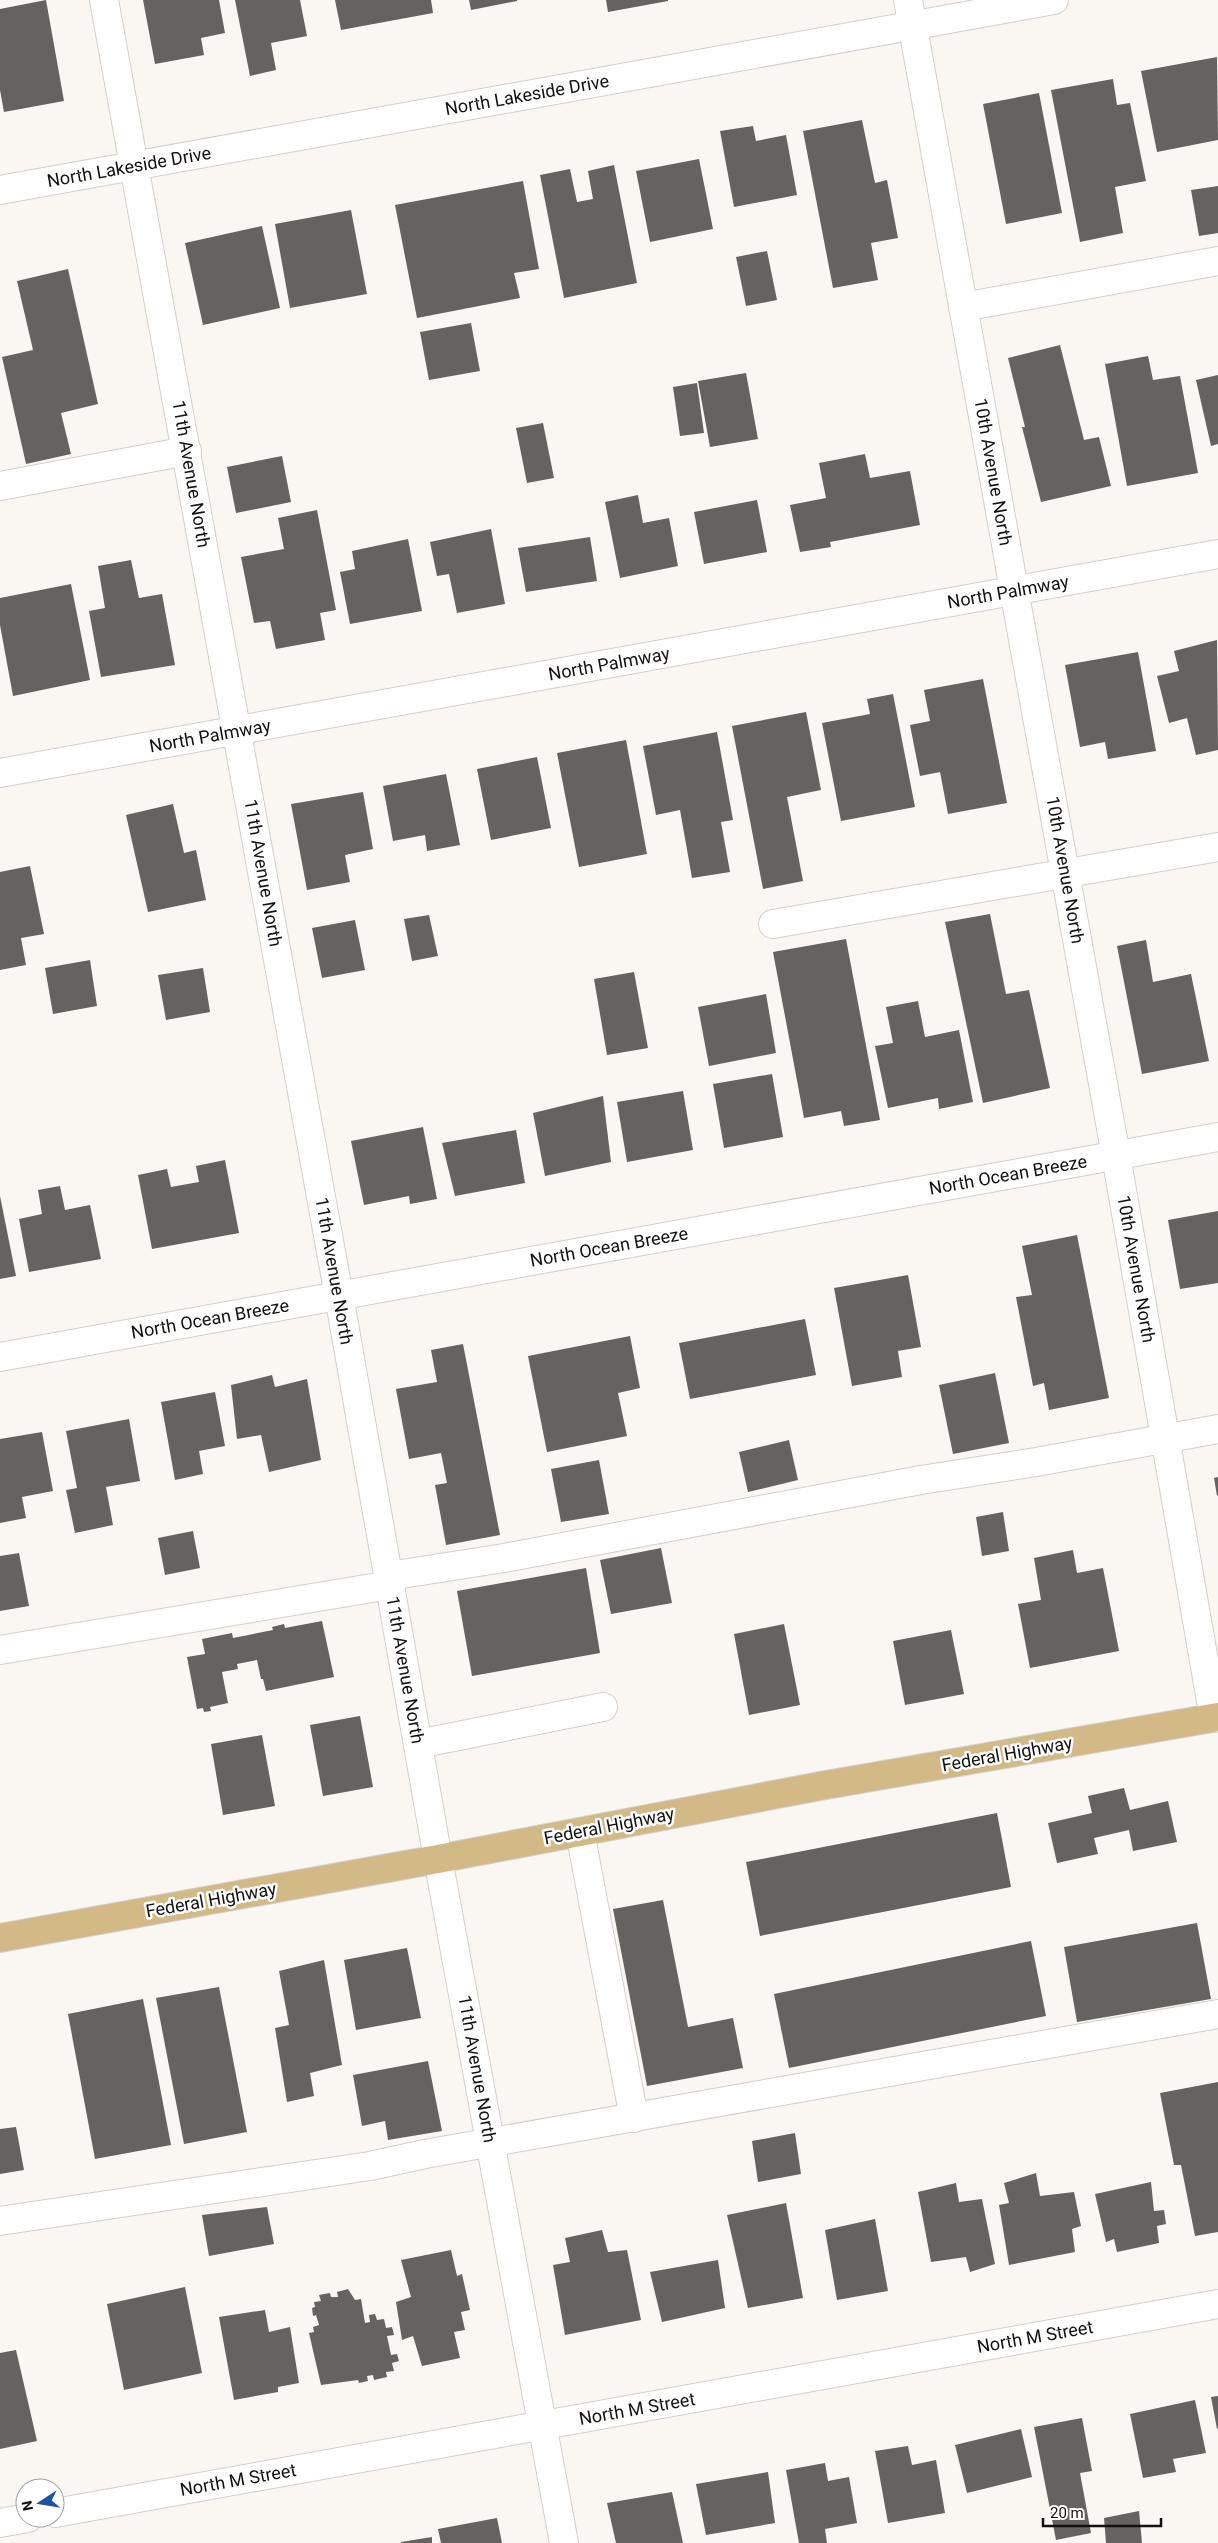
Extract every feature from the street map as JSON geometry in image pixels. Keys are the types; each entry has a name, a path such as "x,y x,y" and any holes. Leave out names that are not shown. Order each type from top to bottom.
{"main road":[{"name":"Federal Highway","path":"0,1938 438,1859 820,1786 1216,1726"}],"street":[{"name":"11th Avenue North","path":"104,0 136,166 438,1859 564,2543"},
{"name":"North Lakeside Drive","path":"0,190 136,166 910,13 1050,0"},
{"name":"10th Avenue North","path":"910,13 1066,875 1216,1726"},
{"path":"963,307 1218,261"},
{"path":"0,486 187,451"},
{"name":"North Palmway","path":"0,774 1218,554"},
{"path":"773,924 1066,875 1218,847"},
{"name":"North Ocean Breeze","path":"0,1356 1218,1137"},
{"path":"0,1650 389,1580 921,1480 1036,1462 1218,1429"},
{"path":"418,1744 603,1707"},
{"path":"580,1832 634,2118"},
{"path":"0,2221 361,2167 1218,2014"},
{"name":"North M Street","path":"65,2511 1218,2304"},
{"path":"0,2523 15,2520"}],"building":[{"path":"46,0 64,101 4,112 0,90 0,9"},
{"path":"143,0 219,0 225,33 201,38 204,55 155,64"},
{"path":"235,0 300,0 307,36 271,43 276,70 250,76"},
{"path":"335,0 431,0 433,13 341,30"},
{"path":"469,0 517,0 517,1 471,10"},
{"path":"606,0 668,0 668,1 608,12"},
{"path":"1217,57 1218,140 1157,152 1141,71"},
{"path":"1113,79 1117,105 1130,103 1146,181 1115,187 1123,233 1080,242 1051,90"},
{"path":"1039,93 1062,213 1006,224 983,104"},
{"path":"862,120 875,183 887,180 898,238 871,243 878,280 833,288 803,131"},
{"path":"753,126 756,141 786,135 797,195 734,207 720,131"},
{"path":"699,159 713,229 650,242 636,171"},
{"path":"614,165 637,283 564,298 540,175 570,169 577,202 593,199 588,171"},
{"path":"523,181 539,269 514,273 520,298 417,318 395,205"},
{"path":"1218,186 1218,233 1199,236 1191,190"},
{"path":"351,210 367,294 290,308 275,224"},
{"path":"262,226 280,308 203,325 185,243"},
{"path":"767,251 777,300 746,306 736,257"},
{"path":"68,269 98,404 61,413 71,454 26,464 2,357 33,350 17,281"},
{"path":"471,323 480,371 429,380 420,332"},
{"path":"1060,345 1084,440 1099,437 1111,486 1041,502 1022,427 1025,427 1008,358"},
{"path":"1148,356 1153,380 1180,376 1198,473 1127,486 1105,364"},
{"path":"746,373 758,439 710,447 698,381"},
{"path":"1218,375 1218,444 1211,446 1196,380"},
{"path":"697,383 704,433 680,436 673,387"},
{"path":"543,423 554,478 527,483 516,428"},
{"path":"865,454 870,478 910,471 920,525 830,542 831,547 800,552 790,505 826,498 819,463"},
{"path":"282,456 291,502 236,513 227,467"},
{"path":"638,495 643,523 669,518 678,566 620,578 605,502"},
{"path":"757,500 767,552 704,564 694,512"},
{"path":"317,510 336,610 320,613 325,640 276,649 270,621 254,623 241,557 284,549 278,518"},
{"path":"491,529 505,604 457,613 449,574 437,576 430,542"},
{"path":"590,537 597,581 526,592 518,548"},
{"path":"408,539 422,611 350,624 340,572 355,569 352,551"},
{"path":"131,560 139,598 162,594 175,665 101,677 89,611 105,608 98,566"},
{"path":"71,584 90,680 13,696 0,625 0,598"},
{"path":"1217,640 1218,750 1196,755 1187,718 1169,723 1157,676 1179,671 1174,651"},
{"path":"1138,652 1156,751 1108,759 1105,742 1080,747 1065,665"},
{"path":"983,679 1007,803 948,814 940,772 920,776 910,725 930,721 924,690"},
{"path":"893,694 915,807 841,821 822,723 870,714 867,699"},
{"path":"806,712 821,790 787,797 803,881 763,889 732,726"},
{"path":"717,732 733,820 721,822 730,872 692,878 680,810 656,815 643,746"},
{"path":"626,740 647,854 579,867 557,753"},
{"path":"537,757 551,828 491,840 477,769"},
{"path":"446,774 460,845 427,851 425,835 393,841 383,786"},
{"path":"363,792 373,849 345,855 350,882 307,890 291,804"},
{"path":"173,804 184,853 196,850 206,900 148,912 126,815"},
{"path":"30,866 44,934 21,938 26,965 0,970 0,872"},
{"path":"990,914 1006,994 1029,990 1050,1088 983,1103 945,922"},
{"path":"429,915 438,956 412,961 404,919"},
{"path":"355,920 365,970 322,978 312,928"},
{"path":"846,939 880,1120 844,1126 841,1111 804,1118 773,952"},
{"path":"1146,940 1153,982 1191,974 1209,1061 1142,1074 1117,946"},
{"path":"90,960 97,1006 53,1014 45,968"},
{"path":"203,968 210,1012 166,1020 158,975"},
{"path":"634,972 648,1048 607,1055 594,979"},
{"path":"766,994 776,1053 709,1066 698,1007"},
{"path":"918,1001 925,1037 959,1030 973,1102 939,1109 938,1098 888,1108 875,1046 893,1043 886,1007"},
{"path":"772,1074 783,1137 724,1148 713,1084"},
{"path":"683,1091 693,1150 627,1162 617,1102"},
{"path":"603,1096 611,1162 545,1176 533,1113"},
{"path":"423,1127 437,1199 410,1204 409,1196 364,1205 351,1141"},
{"path":"516,1130 525,1183 455,1196 442,1143"},
{"path":"225,1160 239,1233 152,1249 138,1175 167,1169 171,1187 199,1182 196,1166"},
{"path":"60,1186 65,1210 90,1205 101,1259 29,1272 19,1219 42,1214 38,1190"},
{"path":"0,1196 16,1276 0,1279"},
{"path":"1218,1211 1218,1283 1180,1289 1168,1220"},
{"path":"1077,1235 1109,1398 1049,1410 1044,1383 1033,1386 1016,1297 1032,1295 1022,1246"},
{"path":"908,1275 921,1347 898,1351 902,1377 852,1386 834,1288"},
{"path":"805,1319 816,1375 690,1399 679,1343"},
{"path":"630,1336 640,1388 618,1393 627,1436 547,1452 528,1356"},
{"path":"463,1344 500,1535 446,1545 435,1485 447,1483 441,1453 409,1459 396,1389 437,1382 431,1350"},
{"path":"995,1373 1009,1443 953,1454 939,1385"},
{"path":"272,1375 275,1387 307,1379 321,1460 269,1472 261,1435 237,1439 231,1385"},
{"path":"215,1392 225,1446 199,1451 203,1474 175,1480 161,1402"},
{"path":"129,1419 140,1481 106,1487 113,1525 75,1533 66,1490 77,1488 66,1431"},
{"path":"42,1432 53,1491 22,1497 26,1518 0,1523 0,1439"},
{"path":"789,1440 798,1480 748,1492 739,1452"},
{"path":"599,1460 609,1514 561,1522 551,1469"},
{"path":"1218,1477 1218,1495 1217,1496 1214,1478"},
{"path":"1003,1512 1009,1551 982,1556 976,1517"},
{"path":"193,1531 200,1568 165,1575 158,1538"},
{"path":"661,1548 672,1603 611,1614 600,1560"},
{"path":"1073,1550 1077,1573 1103,1568 1119,1651 1030,1668 1018,1604 1041,1600 1034,1558"},
{"path":"19,1553 29,1606 0,1611 0,1556"},
{"path":"586,1568 600,1653 472,1676 457,1591"},
{"path":"322,1621 334,1677 266,1691 257,1660 237,1664 238,1669 222,1672 228,1703 210,1707 211,1711 204,1712 203,1708 197,1709 187,1657 205,1654 202,1639 232,1633 233,1638 273,1630 272,1627 284,1624 285,1628"},
{"path":"784,1624 800,1705 749,1715 734,1634"},
{"path":"951,1630 964,1694 905,1705 893,1641"},
{"path":"360,1716 373,1787 323,1796 310,1725"},
{"path":"262,1735 275,1806 223,1815 211,1744"},
{"path":"1124,1788 1130,1810 1168,1801 1177,1842 1133,1851 1129,1830 1094,1838 1098,1854 1057,1863 1048,1823 1092,1813 1088,1796"},
{"path":"997,1813 1011,1887 760,1936 746,1862"},
{"path":"663,1900 688,2027 733,2018 743,2068 647,2086 613,1909"},
{"path":"1197,1923 1211,1999 1077,2022 1064,1947"},
{"path":"1031,1941 1046,2016 789,2068 774,1994"},
{"path":"407,1948 421,2018 356,2030 344,1960"},
{"path":"324,1960 342,2065 310,2073 314,2096 287,2102 275,2028 289,2025 279,1971"},
{"path":"219,1987 247,2132 184,2144 156,1998"},
{"path":"143,1999 171,2145 95,2159 68,2014"},
{"path":"428,2061 442,2131 388,2140 385,2121 362,2126 353,2075"},
{"path":"1218,2082 1218,2232 1195,2236 1181,2165 1174,2165 1160,2093"},
{"path":"16,2127 24,2170 0,2174 0,2129"},
{"path":"795,2133 801,2174 758,2182 752,2141"},
{"path":"1036,2173 1040,2196 1074,2192 1081,2226 1072,2229 1075,2252 1009,2265 999,2205 1009,2203 1004,2183"},
{"path":"1151,2182 1154,2211 1164,2210 1166,2224 1157,2226 1159,2243 1117,2252 1114,2239 1106,2242 1095,2194"},
{"path":"956,2183 959,2202 982,2199 995,2264 970,2272 966,2257 931,2262 918,2192"},
{"path":"786,2203 803,2298 748,2308 727,2215"},
{"path":"267,2207 274,2244 209,2256 202,2215"},
{"path":"875,2219 888,2291 837,2300 825,2230"},
{"path":"602,2230 608,2252 627,2250 641,2320 565,2335 553,2265 570,2262 565,2238"},
{"path":"451,2250 457,2276 462,2274 470,2310 461,2312 465,2330 454,2332 460,2358 422,2366 413,2336 402,2340 396,2302 411,2297 401,2260"},
{"path":"718,2260 725,2308 662,2322 650,2272"},
{"path":"185,2287 202,2373 124,2390 107,2304"},
{"path":"348,2289 355,2300 361,2299 365,2323 370,2322 369,2315 375,2314 377,2320 384,2319 386,2328 392,2327 394,2335 387,2336 391,2355 397,2354 399,2361 392,2363 394,2371 386,2372 387,2377 374,2380 373,2375 367,2376 368,2381 359,2383 358,2380 321,2385 309,2333 314,2332 313,2327 319,2325 316,2315 313,2316 312,2308 315,2307 314,2302 321,2301 319,2295 330,2293 331,2297 338,2297 337,2292"},
{"path":"265,2310 269,2332 290,2327 299,2383 278,2387 278,2392 234,2400 219,2317"},
{"path":"16,2350 37,2441 0,2449 0,2353"},
{"path":"1218,2396 1218,2428 1217,2429 1211,2397"},
{"path":"1195,2400 1206,2453 1173,2459 1176,2472 1143,2478 1130,2414"},
{"path":"1082,2418 1092,2471 1080,2473 1091,2533 1056,2540 1034,2427"},
{"path":"1021,2429 1032,2477 967,2493 955,2445"},
{"path":"908,2446 912,2465 936,2460 945,2513 888,2523 875,2451"},
{"path":"825,2463 828,2481 849,2477 857,2523 825,2529 827,2543 799,2543 786,2470"},
{"path":"768,2472 775,2523 706,2535 696,2484"},
{"path":"672,2492 683,2543 616,2543 607,2503"},
{"path":"1139,2511 1142,2543 1106,2543 1104,2518"},
{"path":"497,2518 502,2543 441,2543 438,2529"},
{"path":"432,2537 432,2543 401,2543 401,2542"}]}
